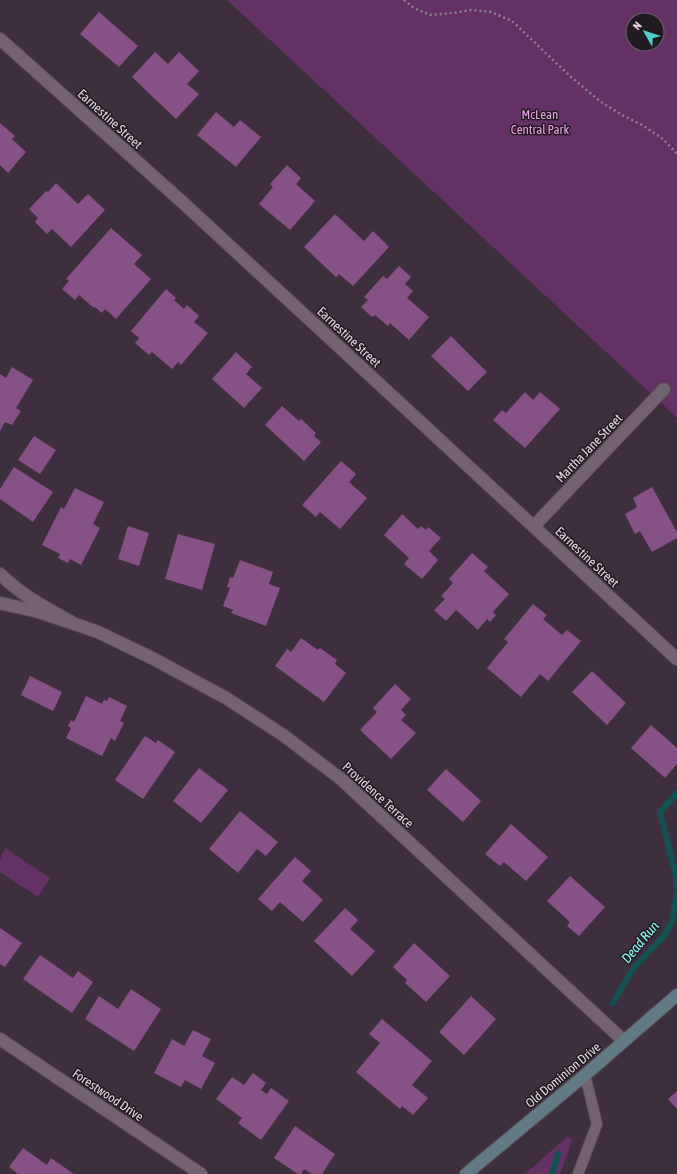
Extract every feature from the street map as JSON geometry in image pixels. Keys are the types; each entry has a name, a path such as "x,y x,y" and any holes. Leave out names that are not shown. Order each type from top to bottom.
{"main road":[{"name":"Old Dominion Drive","path":"466,1174 624,1042 677,995"}],"street":[{"name":"Earnestine Street","path":"0,39 186,206 677,659"},
{"name":"Martha Jane Street","path":"534,526 664,389"},
{"name":"Providence Terrace","path":"0,574 10,584 36,603 75,624"},
{"name":"Providence Terrace","path":"0,603 39,612 98,632 152,658 226,698 283,735 341,779 624,1042"},
{"name":"Forestwood Drive","path":"0,1039 201,1174"}],"lane":[{"path":"578,1174 597,1124 585,1075"}],"path":[{"path":"404,0 414,8 430,15 453,14 471,10 491,12 512,21 571,77 601,102 642,125 663,139 677,154"}],"green space":[{"name":"McLean Central Park","path":"227,0 677,0 677,418"},
{"path":"5,848 50,878 38,897 0,872 0,860"},
{"path":"568,1136 572,1141 560,1174 525,1174"}],"building":[{"path":"99,12 138,46 119,67 80,34"},
{"path":"155,52 168,64 179,52 199,71 187,84 199,94 176,119 132,77"},
{"path":"216,112 234,127 240,120 261,137 236,167 197,135"},
{"path":"0,123 15,136 12,139 26,152 8,173 0,165"},
{"path":"287,165 301,178 296,184 315,201 290,230 259,204 273,187 270,184"},
{"path":"56,183 78,204 88,194 105,210 71,247 52,229 47,234 35,222 38,218 29,209"},
{"path":"335,214 364,241 373,231 389,247 353,286 339,274 336,277 304,247"},
{"path":"111,228 142,255 134,264 151,279 116,319 105,309 102,313 79,295 75,300 62,289 69,281 66,279"},
{"path":"399,266 411,277 405,284 413,291 407,298 429,317 409,340 390,323 388,326 375,315 372,317 361,307 368,300 364,297 383,276 387,279"},
{"path":"166,289 176,298 174,300 184,309 187,305 199,316 194,322 208,333 181,365 178,362 172,369 152,352 149,355 135,343 139,338 131,331"},
{"path":"451,336 487,372 468,391 431,356"},
{"path":"236,352 252,367 246,374 262,388 244,408 212,379"},
{"path":"12,367 33,380 16,408 21,411 12,425 5,422 0,431 0,374 6,378"},
{"path":"525,392 533,400 540,392 560,409 525,448 493,420 502,410 506,413"},
{"path":"282,406 299,421 301,419 316,433 314,436 321,442 304,461 265,425"},
{"path":"34,436 56,450 40,474 18,460"},
{"path":"341,461 356,474 349,482 367,498 340,529 320,512 316,517 302,505"},
{"path":"14,467 53,492 33,522 0,499 0,489"},
{"path":"652,487 677,532 677,538 652,552 640,531 635,534 625,514 637,507 633,498"},
{"path":"75,488 104,502 93,524 100,528 81,565 70,559 68,563 58,558 60,554 42,545 61,507 64,509"},
{"path":"402,514 418,529 421,526 426,530 428,527 441,538 429,551 438,560 422,579 404,564 409,558 384,535"},
{"path":"128,526 149,533 139,566 118,559"},
{"path":"178,534 215,544 202,590 165,579"},
{"path":"472,553 488,567 484,571 509,594 493,612 496,615 490,622 487,619 478,630 456,610 446,621 434,610 445,599 441,596 453,583 449,579"},
{"path":"240,560 273,572 269,584 280,588 266,626 231,613 233,610 223,606 230,588 227,587 230,577 233,578"},
{"path":"533,604 547,615 543,619 562,635 567,630 581,641 548,681 540,674 521,697 487,668 508,642 504,639"},
{"path":"301,638 318,650 320,648 337,660 335,664 346,673 324,702 275,666 287,649 291,652"},
{"path":"592,671 626,703 607,725 572,692"},
{"path":"30,676 62,692 53,711 21,695"},
{"path":"395,684 411,699 401,710 406,715 401,720 416,733 391,759 360,730 377,712 373,708"},
{"path":"86,696 102,704 104,700 107,701 109,697 127,706 120,721 124,723 115,741 111,738 102,756 66,738 71,728 68,726 71,720 74,722"},
{"path":"651,725 677,748 677,764 665,778 631,748"},
{"path":"145,736 156,743 158,740 175,752 143,799 115,780"},
{"path":"199,768 228,790 201,823 173,801"},
{"path":"446,769 481,801 463,822 427,790"},
{"path":"240,811 278,842 266,856 257,849 238,873 209,849"},
{"path":"511,824 548,857 526,881 504,862 500,866 485,854"},
{"path":"295,857 311,871 302,881 323,900 303,922 280,902 272,911 258,899"},
{"path":"570,876 605,907 579,936 567,926 570,922 547,901"},
{"path":"345,908 358,920 350,929 375,951 352,976 314,941"},
{"path":"0,928 22,943 5,967 0,964"},
{"path":"414,943 450,976 426,1002 405,983 407,980 393,967"},
{"path":"40,955 73,978 78,971 93,982 72,1013 23,979"},
{"path":"131,989 161,1009 134,1051 85,1019 99,996 118,1009"},
{"path":"471,996 496,1019 464,1055 439,1032"},
{"path":"382,1019 432,1061 412,1085 428,1098 413,1115 402,1106 400,1109 356,1072 380,1043 369,1034"},
{"path":"193,1030 211,1039 202,1056 215,1063 201,1089 185,1080 181,1087 154,1073 172,1039 184,1046"},
{"path":"253,1073 266,1083 261,1090 267,1094 271,1088 289,1101 261,1140 238,1123 242,1118 216,1099 232,1077 244,1085"},
{"path":"677,1091 677,1109 668,1099"},
{"path":"295,1126 335,1154 322,1174 312,1174 304,1169 301,1174 298,1174 274,1158"},
{"path":"23,1148 47,1165 51,1158 74,1174 18,1174 9,1167"}],"waterway":[{"name":"Dead Run","path":"677,793 660,812 675,872 677,887"},
{"name":"Dead Run","path":"613,1003 632,970 663,937 672,922 677,893"},
{"name":"Dead Run","path":"552,1174 558,1154"}]}
